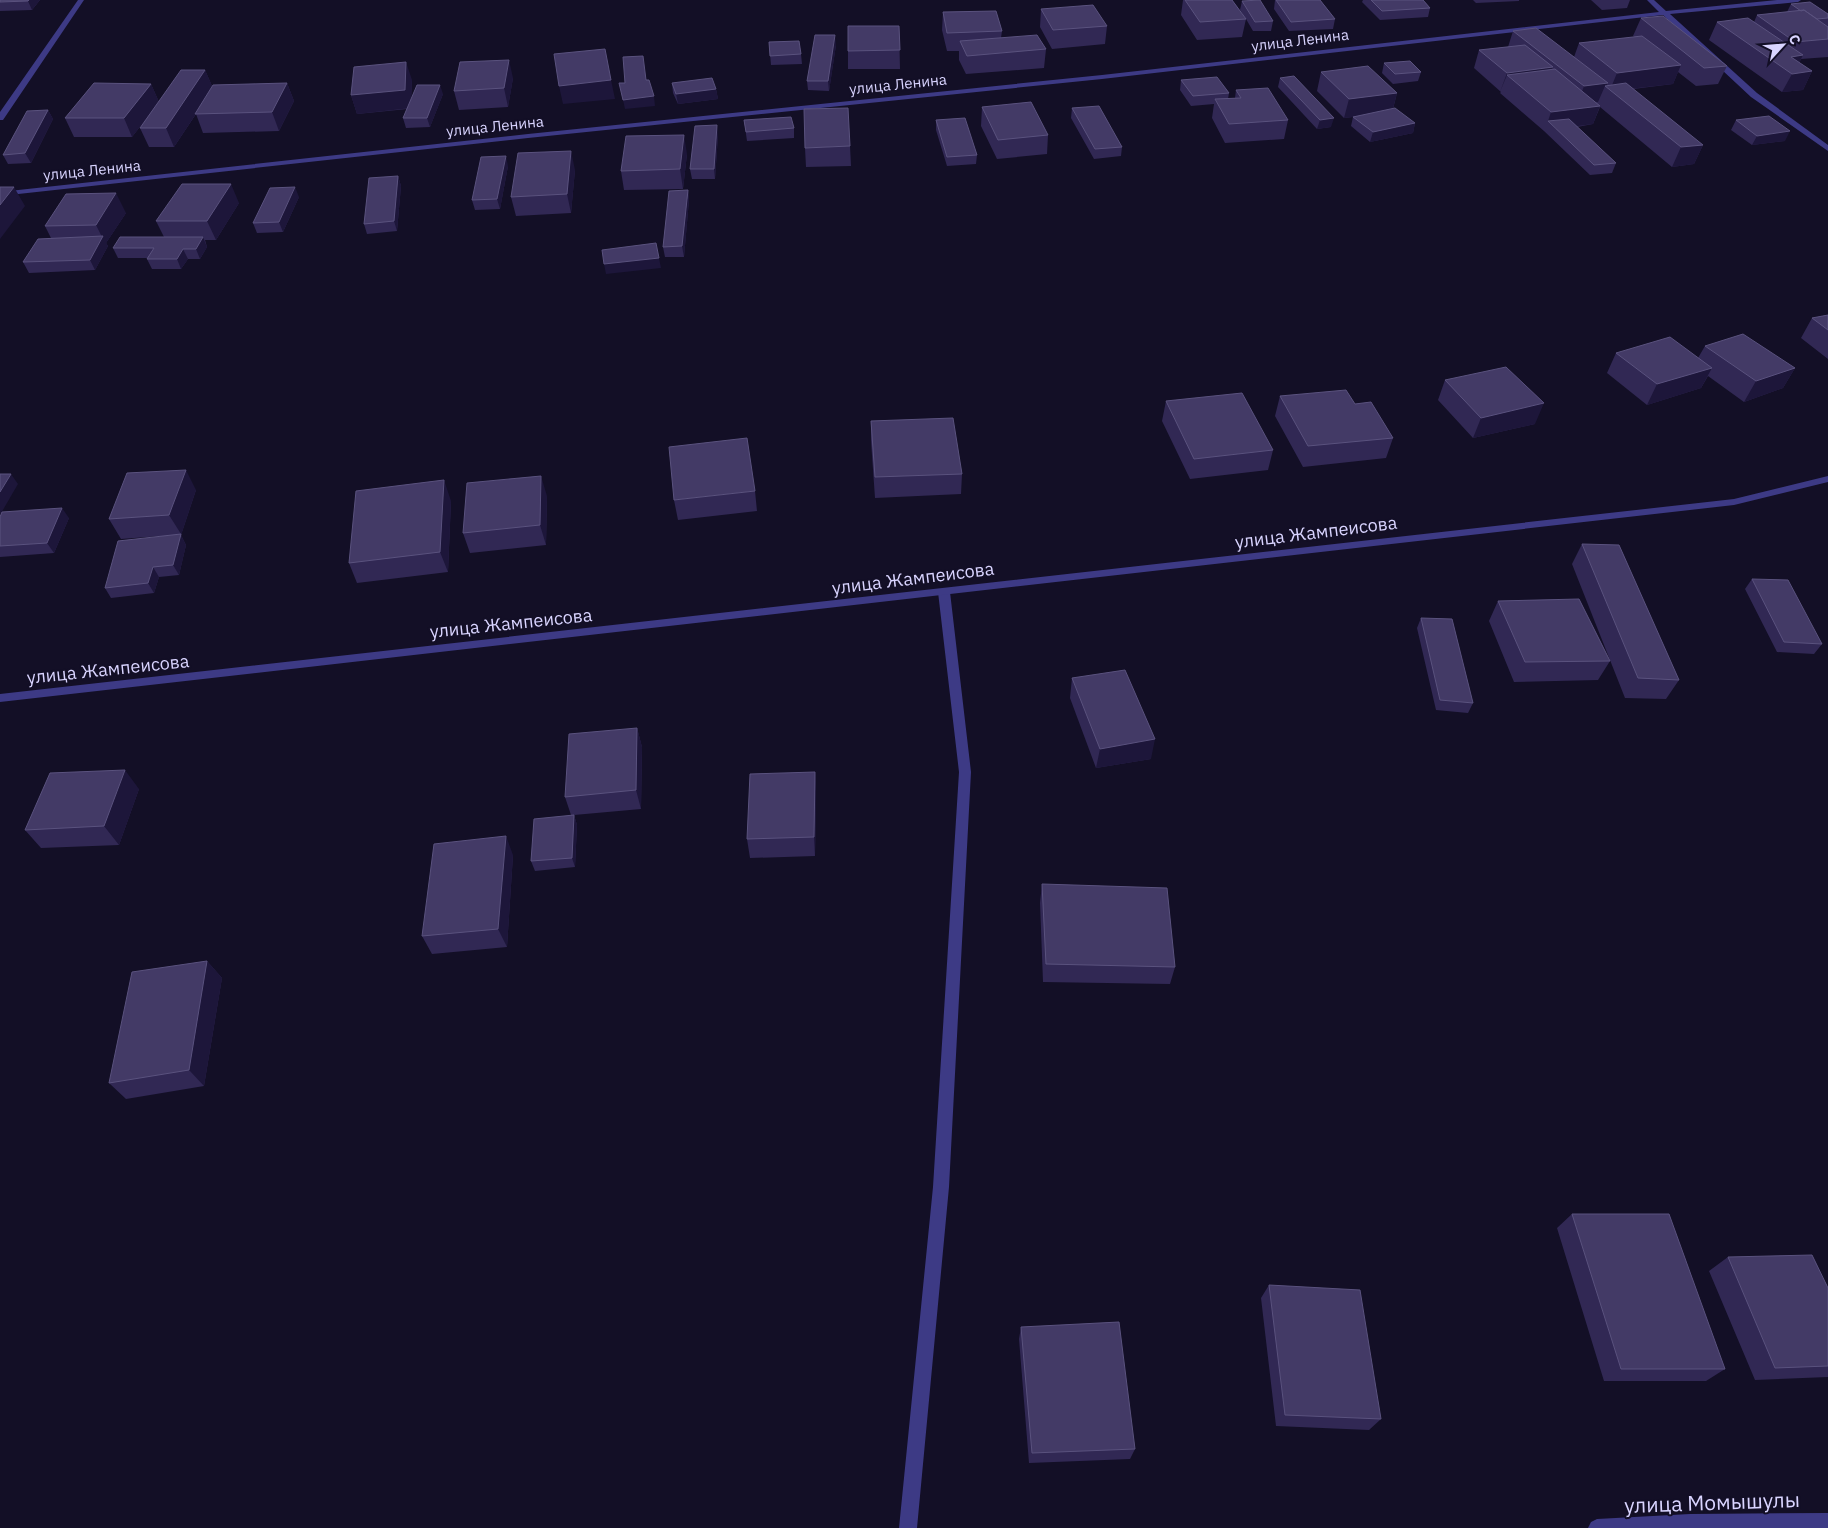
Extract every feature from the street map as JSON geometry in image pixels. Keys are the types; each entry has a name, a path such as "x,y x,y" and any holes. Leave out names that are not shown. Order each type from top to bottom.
{"street":[{"path":"0,118 81,0"},
{"path":"1650,0 1754,95 1828,149"},
{"name":"улица Ленина","path":"0,194 528,136 1092,78 1664,13 1798,0"},
{"name":"улица Жампеисова","path":"0,698 1734,502 1828,479"},
{"path":"908,1528 941,1187 965,772 944,592"},
{"name":"улица Момышулы","path":"1597,1528 1690,1523 1828,1522"}],"building":[{"path":"0,0 29,0 0,2"},
{"path":"1185,0 1232,0 1246,19 1200,22"},
{"path":"1260,0 1273,21 1255,22 1242,1"},
{"path":"1276,0 1320,0 1335,19 1291,22"},
{"path":"1371,0 1423,0 1430,8 1382,11"},
{"path":"1810,2 1828,14 1828,18 1817,19 1791,4"},
{"path":"1093,5 1107,26 1053,30 1041,9"},
{"path":"1804,10 1828,27 1828,39 1795,42 1757,15"},
{"path":"996,11 1002,31 947,33 943,12"},
{"path":"1663,16 1727,66 1704,68 1641,18"},
{"path":"1748,18 1803,55 1791,57 1812,71 1792,74 1717,22"},
{"path":"848,26 899,26 900,50 848,51"},
{"path":"1536,28 1608,83 1584,86 1513,31"},
{"path":"815,35 835,35 828,81 807,81"},
{"path":"1037,35 1046,49 967,56 960,41"},
{"path":"1642,36 1681,65 1617,73 1579,43"},
{"path":"799,41 801,54 770,56 769,42"},
{"path":"1525,45 1553,67 1507,73 1479,50"},
{"path":"605,49 611,80 559,86 554,54"},
{"path":"643,56 646,80 649,80 654,96 623,100 619,83 625,83 623,57"},
{"path":"509,60 504,88 454,91 460,62"},
{"path":"1410,61 1421,72 1395,74 1384,63"},
{"path":"406,62 405,90 351,95 354,67"},
{"path":"1368,66 1397,93 1349,99 1321,72"},
{"path":"1555,69 1600,106 1551,112 1507,75"},
{"path":"181,70 205,70 166,128 140,128"},
{"path":"1294,76 1334,118 1320,120 1280,78"},
{"path":"1217,77 1229,93 1193,96 1181,80"},
{"path":"712,78 716,89 676,94 672,83"},
{"path":"94,83 151,84 124,118 65,118"},
{"path":"287,83 272,112 195,114 213,85"},
{"path":"1626,83 1703,145 1681,147 1605,86"},
{"path":"417,85 440,85 427,118 403,118"},
{"path":"1268,88 1288,120 1229,124 1215,99 1241,98 1236,90"},
{"path":"1031,102 1048,135 998,140 982,107"},
{"path":"1099,106 1122,147 1095,149 1072,108"},
{"path":"848,108 850,146 805,148 804,109"},
{"path":"1395,108 1415,123 1373,132 1353,117"},
{"path":"48,110 25,153 3,155 27,111"},
{"path":"1769,116 1790,131 1757,136 1736,120"},
{"path":"791,117 794,128 746,132 744,120"},
{"path":"965,118 977,155 947,157 936,120"},
{"path":"1569,119 1616,163 1594,165 1548,121"},
{"path":"717,125 714,169 690,169 695,126"},
{"path":"684,135 680,169 621,171 626,136"},
{"path":"571,151 567,194 511,197 518,153"},
{"path":"506,156 497,199 472,200 481,157"},
{"path":"398,176 394,221 364,224 369,178"},
{"path":"182,184 231,184 207,221 156,221"},
{"path":"0,187 14,187 0,205"},
{"path":"295,187 279,222 253,223 270,188"},
{"path":"688,190 682,246 663,247 669,191"},
{"path":"116,193 96,225 45,226 66,194"},
{"path":"103,236 90,260 23,262 38,239"},
{"path":"120,237 203,237 196,249 183,249 177,259 147,259 154,248 113,248"},
{"path":"656,243 659,258 604,264 602,250"},
{"path":"1828,315 1828,330 1812,318"},
{"path":"1743,334 1795,368 1756,381 1705,346"},
{"path":"1670,337 1712,368 1657,384 1616,353"},
{"path":"1506,367 1544,403 1481,418 1445,380"},
{"path":"1346,390 1355,404 1371,402 1393,438 1308,446 1280,396"},
{"path":"1242,393 1273,450 1194,459 1166,401"},
{"path":"953,418 962,474 875,477 871,421"},
{"path":"747,438 755,491 674,500 669,447"},
{"path":"186,470 169,515 109,519 127,473"},
{"path":"0,474 11,474 0,492"},
{"path":"541,476 540,525 463,533 467,483"},
{"path":"444,480 440,552 349,563 356,491"},
{"path":"62,508 47,543 0,546 0,517 2,512"},
{"path":"181,534 173,565 153,567 148,583 105,588 118,541"},
{"path":"1582,544 1619,545 1679,680 1638,678"},
{"path":"1752,579 1788,580 1822,644 1784,642"},
{"path":"1579,599 1610,661 1525,662 1498,601"},
{"path":"1421,618 1452,619 1473,703 1440,700"},
{"path":"1125,670 1155,739 1100,749 1072,678"},
{"path":"637,728 636,790 565,797 569,734"},
{"path":"125,770 104,826 25,830 50,773"},
{"path":"815,772 814,837 747,839 750,774"},
{"path":"574,815 572,858 531,861 534,819"},
{"path":"506,836 498,929 422,936 434,844"},
{"path":"1042,884 1167,888 1175,967 1046,964"},
{"path":"207,961 189,1070 109,1083 132,972"},
{"path":"1572,1214 1669,1214 1725,1369 1621,1369"},
{"path":"1812,1255 1828,1288 1828,1366 1775,1368 1728,1257"},
{"path":"1269,1285 1360,1290 1381,1419 1285,1415"},
{"path":"1119,1322 1135,1449 1032,1453 1021,1327"}]}
